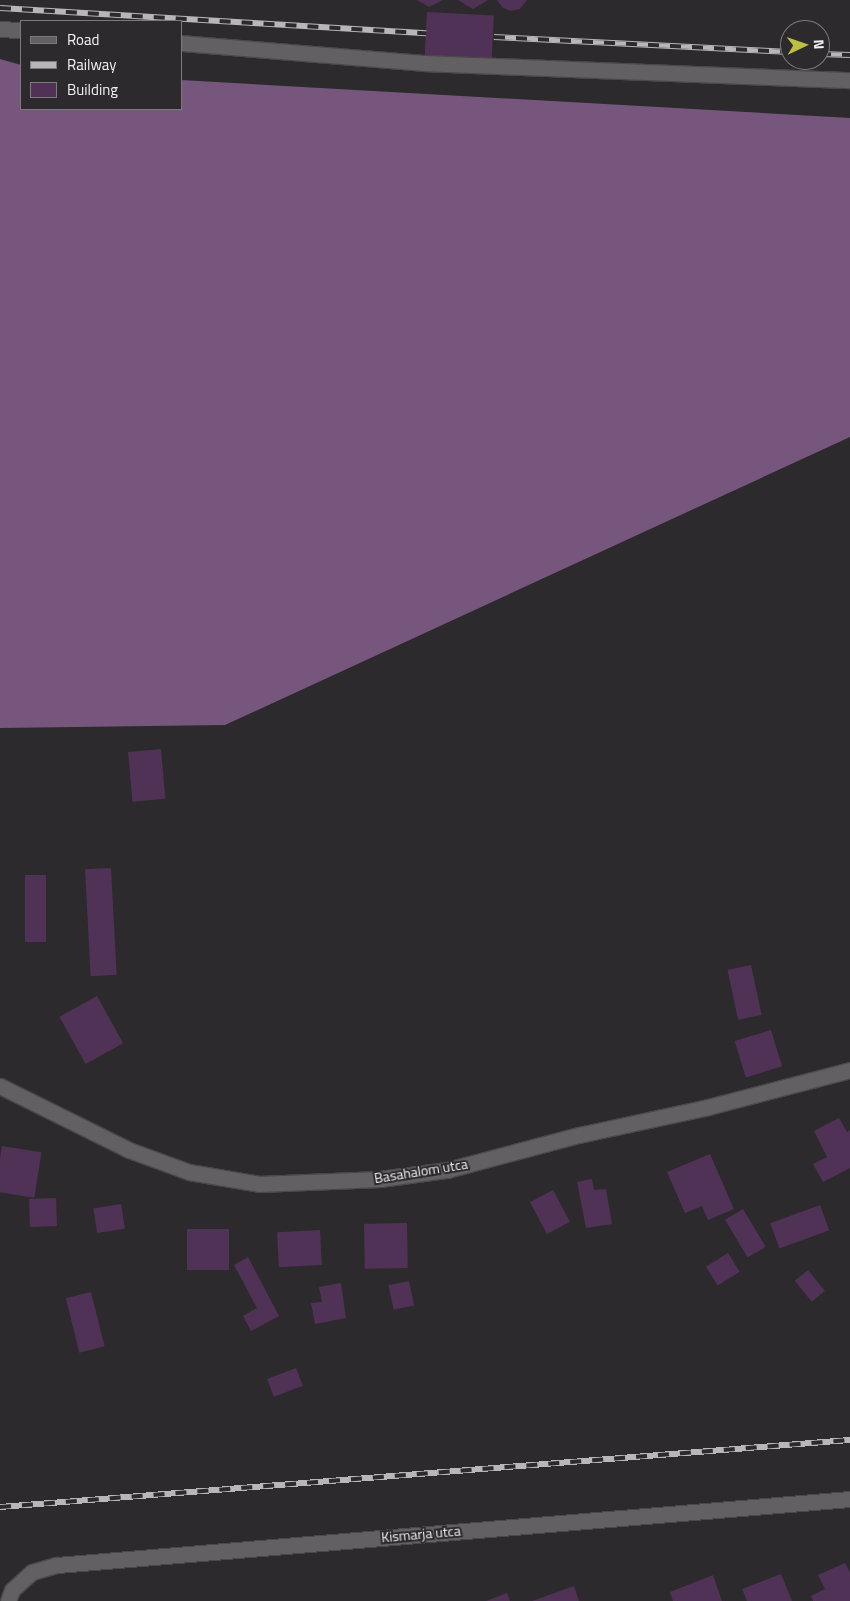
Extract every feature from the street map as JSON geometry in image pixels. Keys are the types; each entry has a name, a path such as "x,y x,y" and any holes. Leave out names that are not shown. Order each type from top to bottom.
{"street":[{"path":"0,28 20,30"},
{"path":"182,43 424,63 850,80"},
{"name":"Basahalom utca","path":"0,1086 129,1150 189,1172 259,1184 380,1179 447,1170 850,1070"},
{"name":"Kismarja utca","path":"8,1601 12,1590 32,1572 57,1565 850,1499"}],"shaded area":[{"path":"0,59 20,65 20,110 182,110 182,80 850,118 850,437 225,725 0,728"}],"building":[{"path":"417,0 443,0 429,7"},
{"path":"458,0 488,0 473,9"},
{"path":"497,0 527,0 520,9 511,11 503,8"},
{"path":"427,12 494,16 492,58 425,55"},
{"path":"161,749 165,799 132,802 128,752"},
{"path":"111,868 117,975 91,976 85,869"},
{"path":"25,875 46,875 46,942 25,942"},
{"path":"751,965 762,1015 738,1020 728,970"},
{"path":"97,996 123,1043 86,1064 59,1017"},
{"path":"771,1030 782,1066 746,1077 735,1041"},
{"path":"839,1118 847,1132 850,1130 850,1168 823,1182 813,1164 827,1157 814,1131"},
{"path":"2,1146 42,1152 34,1198 0,1192"},
{"path":"710,1154 734,1209 708,1220 702,1206 685,1213 667,1172"},
{"path":"592,1179 594,1190 606,1189 612,1224 586,1228 577,1182"},
{"path":"553,1190 570,1222 547,1234 530,1202"},
{"path":"56,1198 57,1226 30,1227 29,1199"},
{"path":"121,1204 125,1229 97,1233 93,1208"},
{"path":"820,1205 829,1230 779,1248 770,1223"},
{"path":"743,1209 766,1247 748,1258 725,1220"},
{"path":"407,1223 408,1268 365,1269 364,1224"},
{"path":"187,1229 229,1229 229,1270 187,1270"},
{"path":"320,1230 322,1265 279,1267 277,1232"},
{"path":"728,1253 740,1272 718,1285 706,1267"},
{"path":"248,1257 279,1316 251,1331 243,1316 257,1308 234,1265"},
{"path":"808,1270 825,1291 812,1302 795,1281"},
{"path":"409,1281 414,1305 394,1310 388,1285"},
{"path":"341,1283 346,1318 315,1324 311,1303 322,1302 319,1287"},
{"path":"91,1292 105,1346 79,1353 66,1298"},
{"path":"296,1368 303,1386 274,1397 267,1379"},
{"path":"845,1563 850,1572 850,1601 813,1601 811,1596 825,1589 818,1575"},
{"path":"781,1574 792,1601 747,1601 742,1589"},
{"path":"713,1575 722,1601 673,1601 670,1592"},
{"path":"574,1586 579,1601 532,1601"},
{"path":"507,1593 510,1601 486,1601"}],"railway":[{"path":"0,8 426,33"},
{"path":"494,37 780,51"},
{"path":"830,54 850,55"},
{"path":"0,1507 850,1440"}]}
